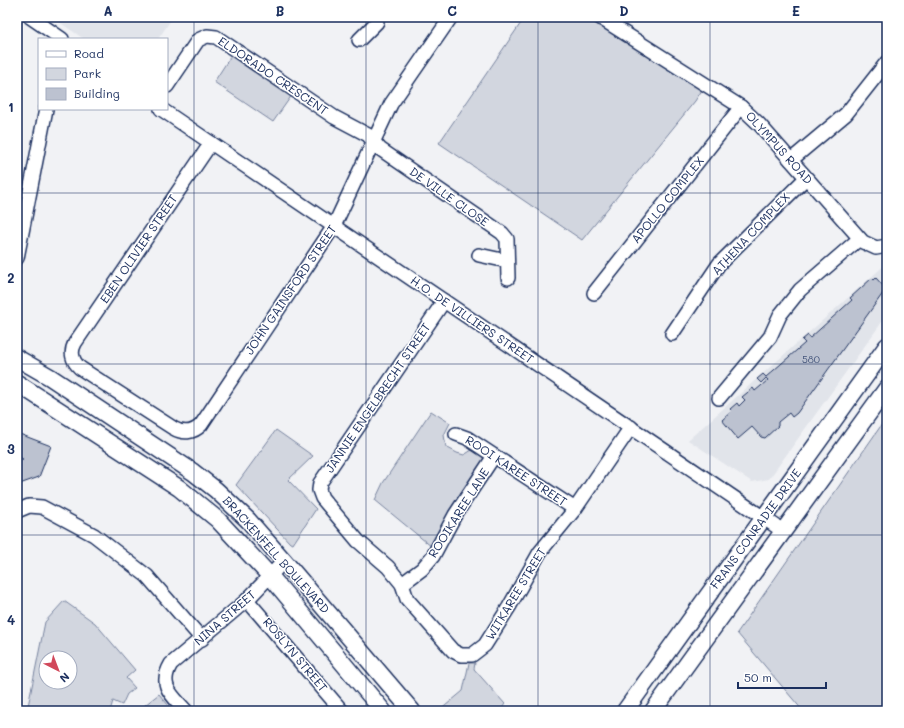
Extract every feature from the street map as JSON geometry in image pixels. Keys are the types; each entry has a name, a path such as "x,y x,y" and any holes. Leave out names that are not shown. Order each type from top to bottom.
{"street":[{"path":"30,17 61,38"},
{"name":"JOHN GAINSFORD STREET","path":"72,357 80,368 176,430 185,432 194,430 201,425 334,226 391,104 451,17"},
{"name":"OLYMPUS ROAD","path":"598,17 741,107 750,115 860,238 871,247 887,246"},
{"path":"359,40 378,19"},
{"name":"ELDORADO CRESCENT","path":"168,85 198,40 212,35 334,117 368,135 374,142"},
{"path":"790,160 846,114 887,62"},
{"name":"APOLLO COMPLEX","path":"594,293 741,107"},
{"path":"17,258 46,110"},
{"name":"H.O. DE VILLIERS STREET","path":"162,110 783,531"},
{"name":"DE VILLE CLOSE","path":"374,142 380,149 502,233 507,239 508,278"},
{"name":"EBEN OLIVIER STREET","path":"72,357 75,343 211,143"},
{"name":"ATHENA COMPLEX","path":"672,334 719,264 806,178"},
{"path":"719,398 770,337 780,315 800,290 860,238"},
{"path":"479,256 507,261"},
{"name":"JANNIE ENGELBRECHT STREET","path":"322,498 319,490 320,483 444,301"},
{"name":"FRANS CONRADIE DRIVE","path":"625,711 887,346"},
{"name":"BRACKENFELL BOULEVARD","path":"17,358 50,377 199,476 234,506 284,561 412,711"},
{"name":"BRACKENFELL BOULEVARD","path":"17,383 179,488 200,504 231,534 271,577 383,711"},
{"name":"FRANS CONRADIE DRIVE","path":"652,711 887,388"},
{"name":"WITKAREE STREET","path":"322,498 358,541 388,567 402,584 408,599 449,648 461,655 477,653 509,607 540,552 575,509 631,427"},
{"name":"ROOI KAREE STREET","path":"456,434 467,438 575,509"},
{"name":"ROOIKAREE LANE","path":"402,584 428,562 455,516 494,456"},
{"path":"17,511 29,506 42,507 94,535 147,576 202,639"},
{"name":"NINA STREET","path":"186,711 168,690 165,683 165,674 171,664 248,600 271,577 284,561"},
{"name":"ROSLYN STREET","path":"248,600 342,711"}],"shaded area":[{"path":"52,17 173,17 159,38 83,38"},
{"path":"887,263 887,315 769,479 752,482 688,440"}],"green space":[{"path":"525,17 586,17 702,90 695,101 582,240 439,143"},
{"path":"232,54 292,95 273,122 214,82"},
{"path":"431,411 450,423 444,435 446,447 464,455 475,448 486,457 432,547 375,500 383,483"},
{"path":"887,417 887,711 803,711 737,633"},
{"path":"276,430 313,456 288,480 316,509 293,544 290,543 236,485"},
{"path":"64,601 95,623 135,670 126,678 135,688 127,694 122,705 113,701 110,711 27,711 38,657 38,690 78,690 78,650 39,650 45,622"},
{"path":"469,663 475,663 474,669 505,704 500,711 439,711 463,691"},
{"path":"159,694 173,711 145,711 145,705"}],"building":[{"path":"872,278 874,280 876,278 886,289 797,413 792,417 789,413 778,422 778,426 765,438 761,437 752,427 738,439 722,420 732,411 730,409 737,403 739,406 745,400 742,397 753,388 755,391 768,380 766,378 761,383 757,379 763,374 766,377 805,343 802,340 808,335 810,338 852,300 850,298"},
{"path":"17,433 51,446 39,477 17,485 17,463 23,459 17,456"}]}
